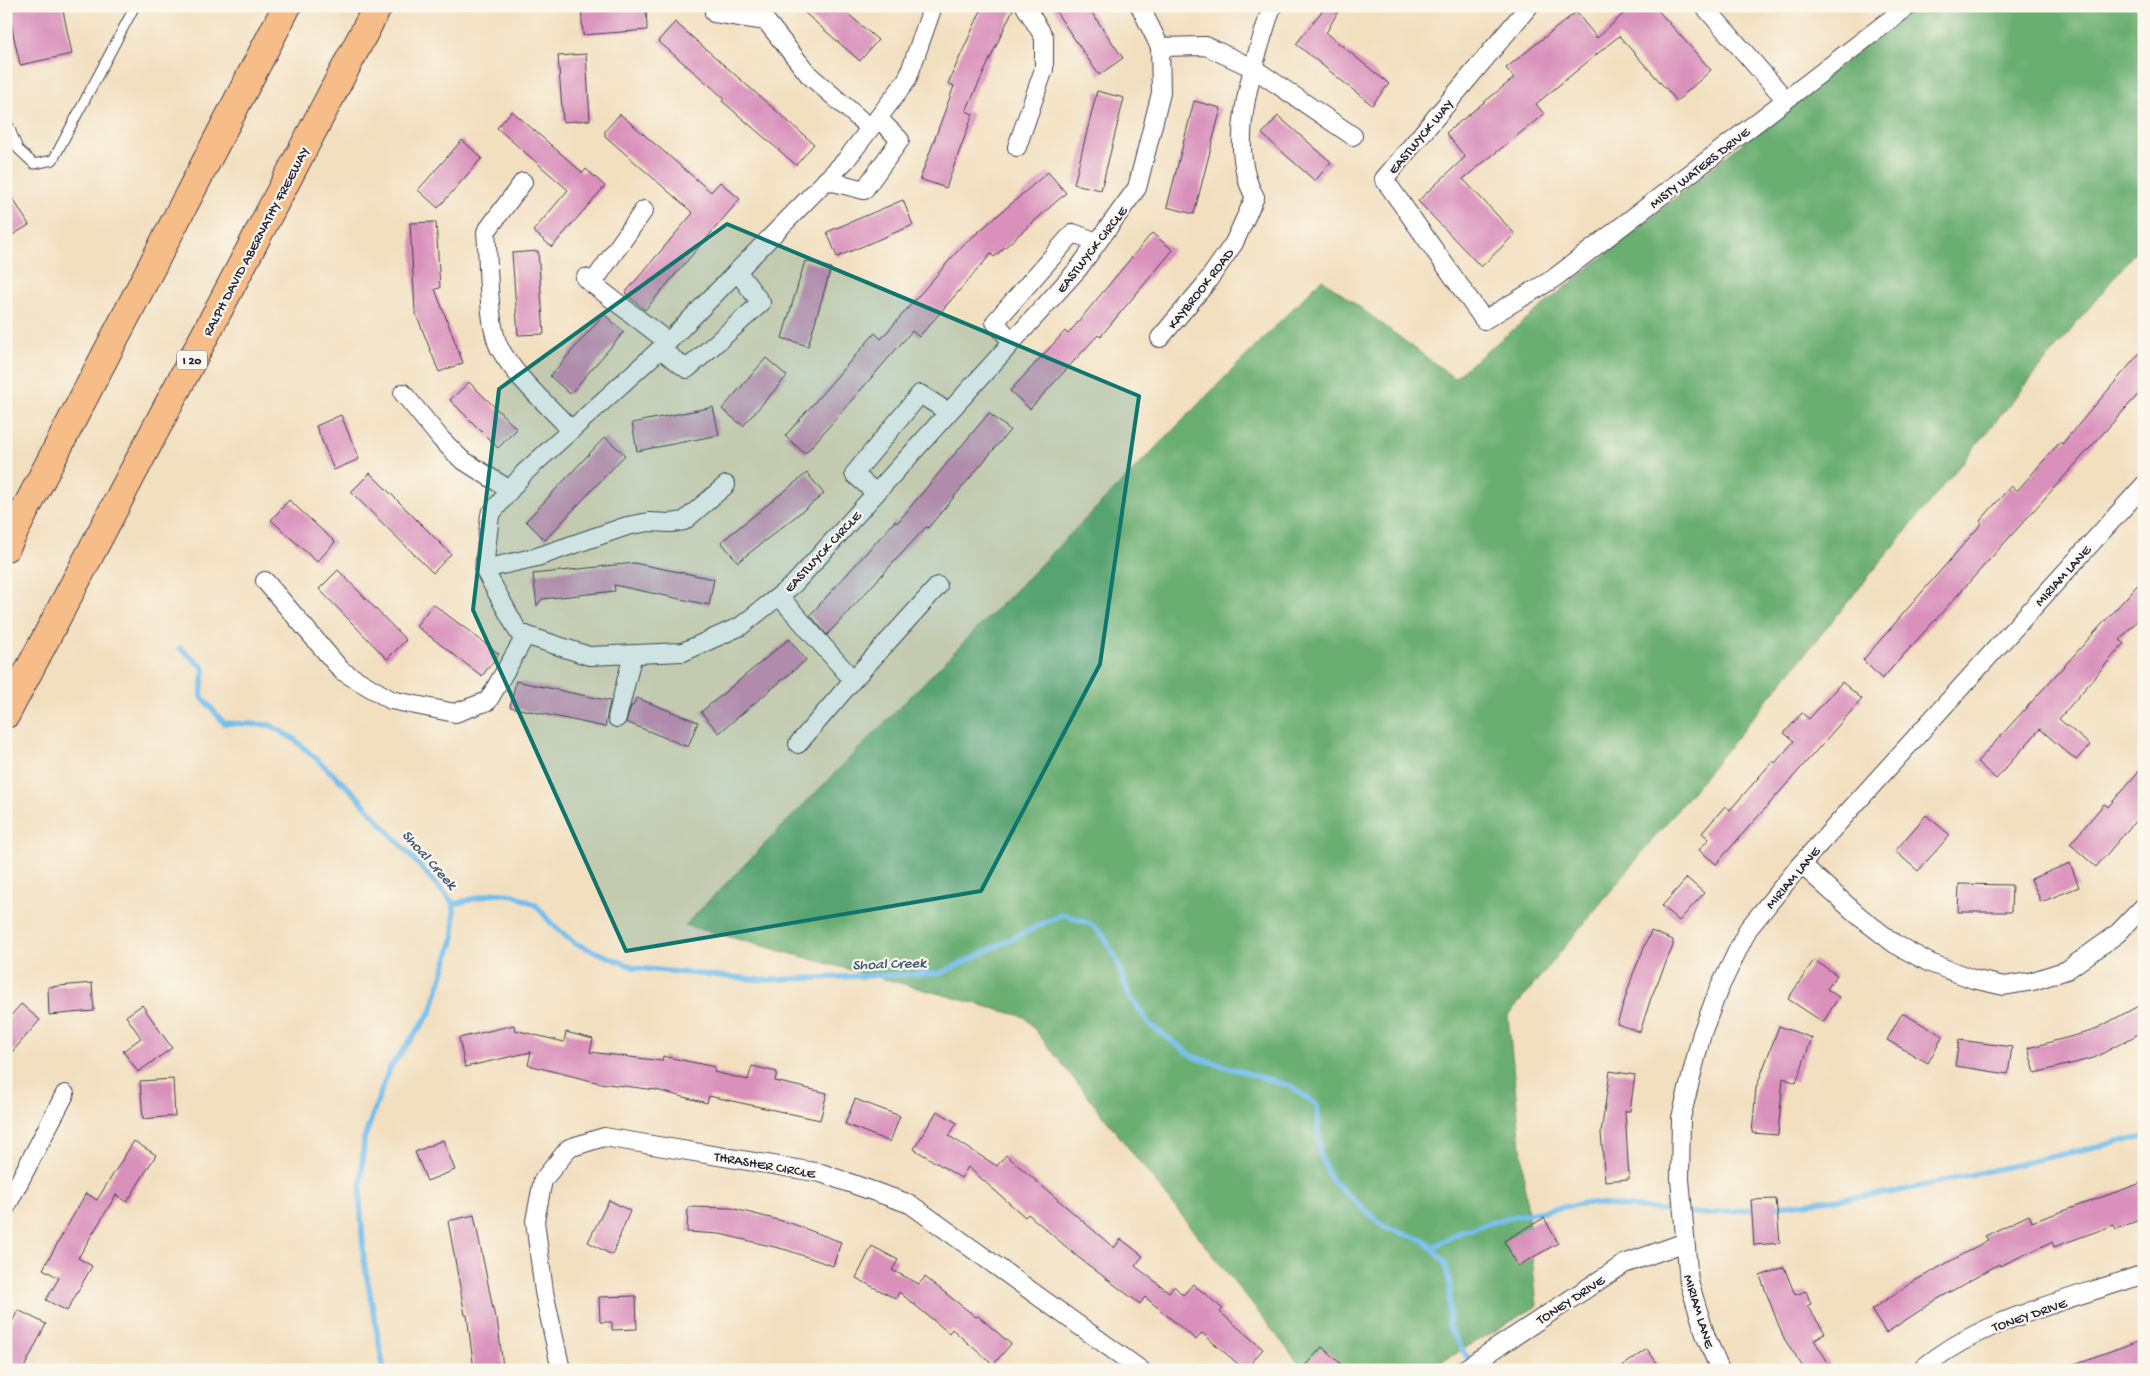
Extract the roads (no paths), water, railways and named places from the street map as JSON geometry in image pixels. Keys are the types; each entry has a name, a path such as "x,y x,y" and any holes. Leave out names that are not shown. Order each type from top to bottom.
{"highway":[{"path":"215,142 280,6"},
{"path":"6,547 287,6"},
{"name":"RALPH DAVID ABERNATHY FREEWAY","path":"6,714 378,6"}],"street":[{"path":"726,485 684,521 671,523 649,522 627,526 537,557 484,570 490,515 524,473 664,346 846,160 908,80 933,6"},
{"path":"1016,147 1044,69 1044,37 1025,6"},
{"name":"EASTWYCK CIRCLE","path":"484,570 519,633 589,656 683,652 741,626 794,584 1078,269 1137,188 1161,93 1160,47 1140,6"},
{"name":"KAYBROOK ROAD","path":"1160,338 1204,286 1234,243 1255,197 1248,184 1242,142 1246,103 1253,68 1272,6"},
{"name":"EASTWYCK WAY","path":"1484,320 1384,180 1529,6"},
{"path":"1704,6 1786,100"},
{"name":"MISTY WATERS DRIVE","path":"1484,320 1553,279 1908,6"},
{"path":"714,13 766,21 809,75 900,140 864,190 826,180"},
{"path":"1160,47 1206,46 1253,68 1352,136"},
{"path":"523,182 486,232 491,312 499,348 521,378 571,430"},
{"path":"644,210 588,281 664,346 687,369 761,303 737,271"},
{"path":"1012,342 996,322 1073,233 1098,242"},
{"path":"403,393 441,440 461,459 510,490"},
{"path":"876,493 854,474 920,394 948,412"},
{"name":"MIRIAM LANE","path":"1720,1370 1706,1337 1688,1282 1680,1179 1682,1118 1702,1033 1718,991 1748,929 1801,864 2144,485"},
{"path":"265,581 342,671 391,700 455,713 488,701 526,635"},
{"path":"798,744 938,586"},
{"path":"779,596 853,680"},
{"path":"617,718 633,654"},
{"path":"1801,864 1860,917 1895,944 1930,963 1973,979 2004,986 2033,981 2067,970 2117,934 2144,906"},
{"path":"6,1207 65,1094"},
{"name":"THRASHER CIRCLE","path":"561,1370 544,1292 535,1221 543,1180 568,1148 604,1137 821,1173 910,1204 1141,1370"},
{"name":"TONEY DRIVE","path":"1463,1370 1624,1264 1684,1243"},
{"name":"TONEY DRIVE","path":"1921,1370 1949,1349 1996,1324 2144,1274"}],"lane":[{"path":"6,119 18,149 34,164 53,160 135,6"}],"waterway":[{"name":"Shoal Creek","path":"180,648 204,668 201,696 224,723 270,725 294,739 354,793 454,904"},
{"name":"Shoal Creek","path":"454,904 495,893 514,895 536,905 551,923 574,943 636,968 762,980 941,973 1063,914 1091,924 1103,935 1116,958 1129,995 1150,1025 1194,1057 1290,1086 1317,1105 1320,1155 1332,1181 1386,1228 1424,1240 1445,1262 1450,1284 1449,1328 1470,1362"},
{"path":"384,1370 364,1261 360,1200 364,1139 389,1069 431,1012 454,937 454,904"},
{"path":"1770,1207 1890,1193 2144,1136"},
{"path":"1432,1248 1460,1232 1503,1219 1585,1203 1707,1214 1759,1208"}]}
